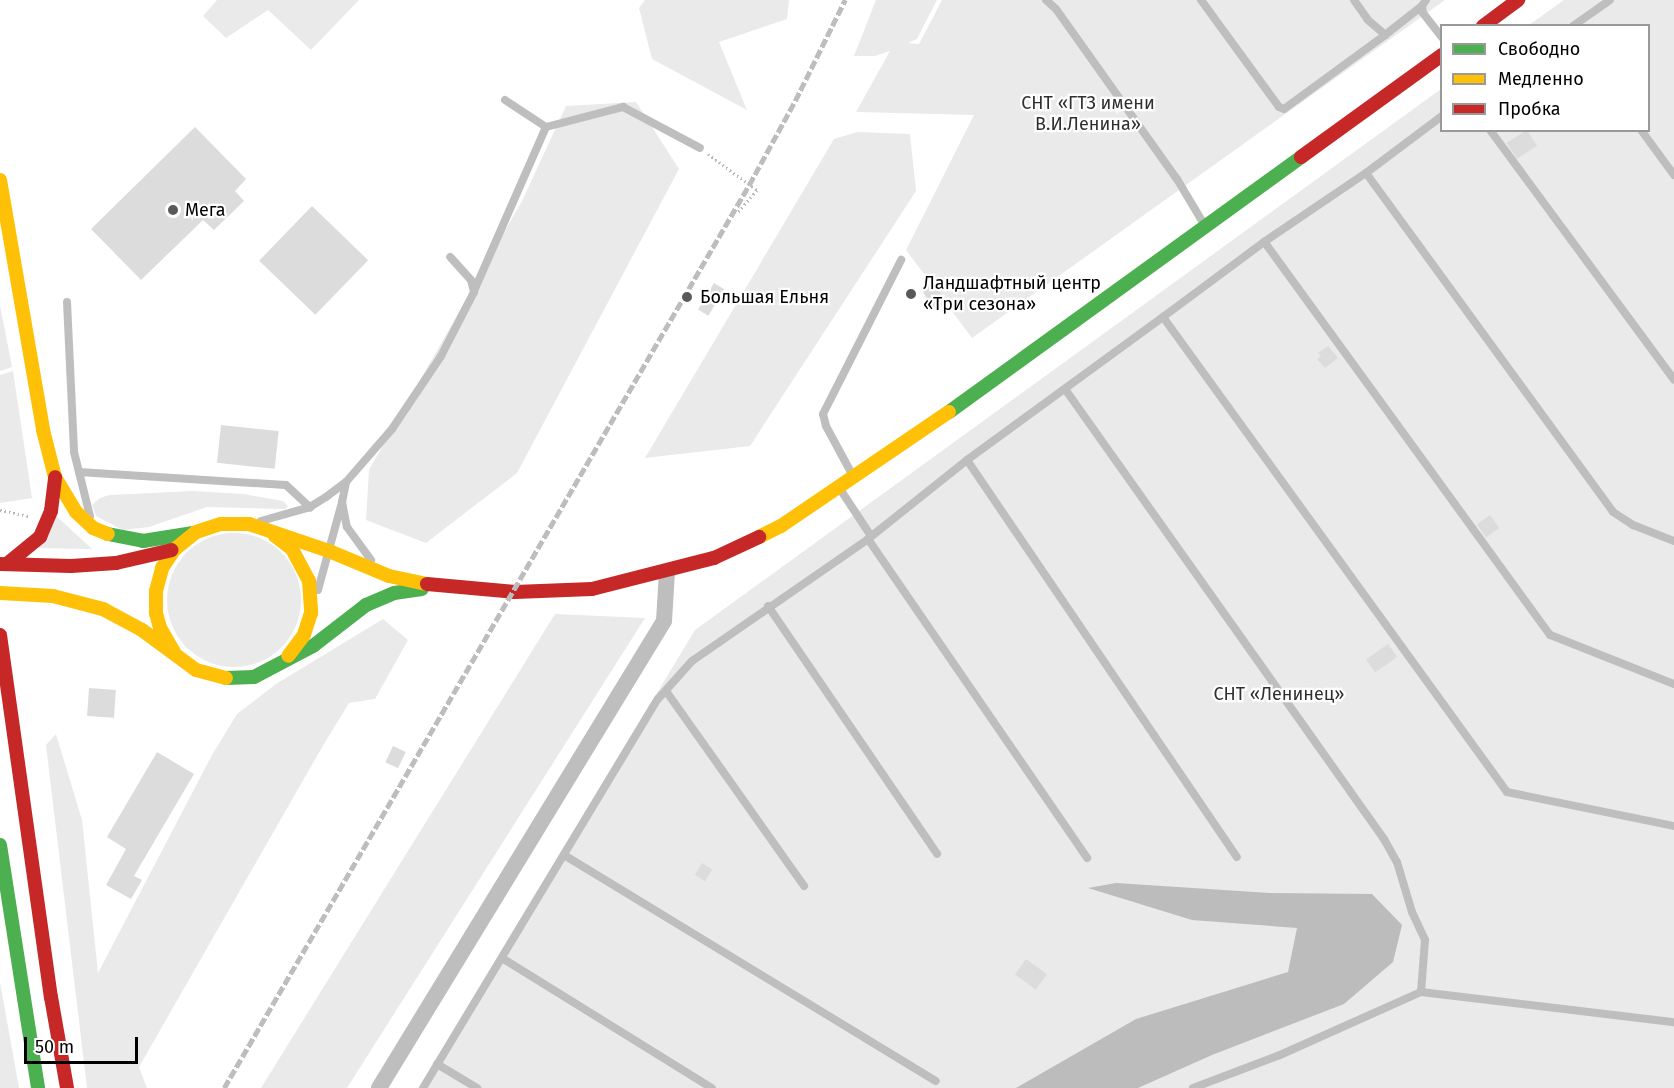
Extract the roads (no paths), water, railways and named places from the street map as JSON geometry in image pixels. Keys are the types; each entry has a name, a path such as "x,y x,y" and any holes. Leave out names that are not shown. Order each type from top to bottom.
{"main road":[{"path":"1486,24 1518,0"},
{"path":"0,180 43,430 55,477 76,513 93,528 117,538 143,541 196,532 221,524 249,524 329,551 389,576 440,587 515,591 592,589 667,572 714,558 781,526 854,478 1440,57"},
{"path":"4,564 40,537 51,511 55,477"},
{"path":"174,652 160,628 156,613 156,591 162,568 175,549 196,532"},
{"path":"270,532 292,549 301,562 309,581 311,613 304,635 283,662"},
{"path":"4,564 71,566 116,564 175,549"},
{"path":"0,593 52,596 103,609 142,630 196,670 221,678 254,677 314,646 366,604 394,593 440,587"},
{"path":"0,638 51,997 67,1088"},
{"path":"0,845 38,1088"}],"street":[{"path":"379,1088 664,621 667,572"}],"lane":[{"path":"1046,0 1056,9 1177,179 1206,226"},
{"path":"1201,0 1279,107 1284,109 1385,35 1424,3"},
{"path":"1353,0 1368,20 1385,35"},
{"path":"1576,24 1610,0"},
{"path":"1424,3 1423,12 1440,34"},
{"path":"505,100 546,127 623,107 700,148"},
{"path":"423,1088 658,699 692,661 768,606 870,538 967,460 1440,118"},
{"path":"249,524 310,507 346,482 398,420 441,356 474,292 546,127"},
{"path":"1491,132 1674,380"},
{"path":"1642,132 1674,175"},
{"path":"1366,173 1613,512 1633,525 1674,541"},
{"path":"1264,243 1550,635 1674,684"},
{"path":"450,257 471,280 474,292"},
{"path":"854,478 826,426 823,414 901,260"},
{"path":"67,302 74,452 93,528"},
{"path":"1163,317 1508,792 1674,826"},
{"path":"1065,389 1384,839 1397,862 1412,912 1425,940 1421,992"},
{"path":"967,460 1237,857"},
{"path":"79,472 286,485 310,507"},
{"path":"311,613 346,482"},
{"path":"839,487 870,538 1087,858"},
{"path":"342,502 347,527 353,539 365,555 389,576"},
{"path":"768,606 937,854"},
{"path":"666,692 804,886"},
{"path":"564,855 936,1081"},
{"path":"502,958 711,1088"},
{"path":"1193,1088 1280,1054 1421,992 1674,1022"},
{"path":"437,1064 477,1088"}],"railway":[{"path":"224,1088 749,185 795,101 845,0"}],"place":[{"name":"Мега","path":"173,210"},
{"name":"Ландшафтный центр «Три сезона»","path":"911,294"},
{"name":"Большая Ельня","path":"687,297"}],"park label":[{"name":"СНТ «ГТЗ имени В.И.Ленина»","path":"1088,114"},
{"name":"СНТ «Ленинец»","path":"1279,694"}]}
